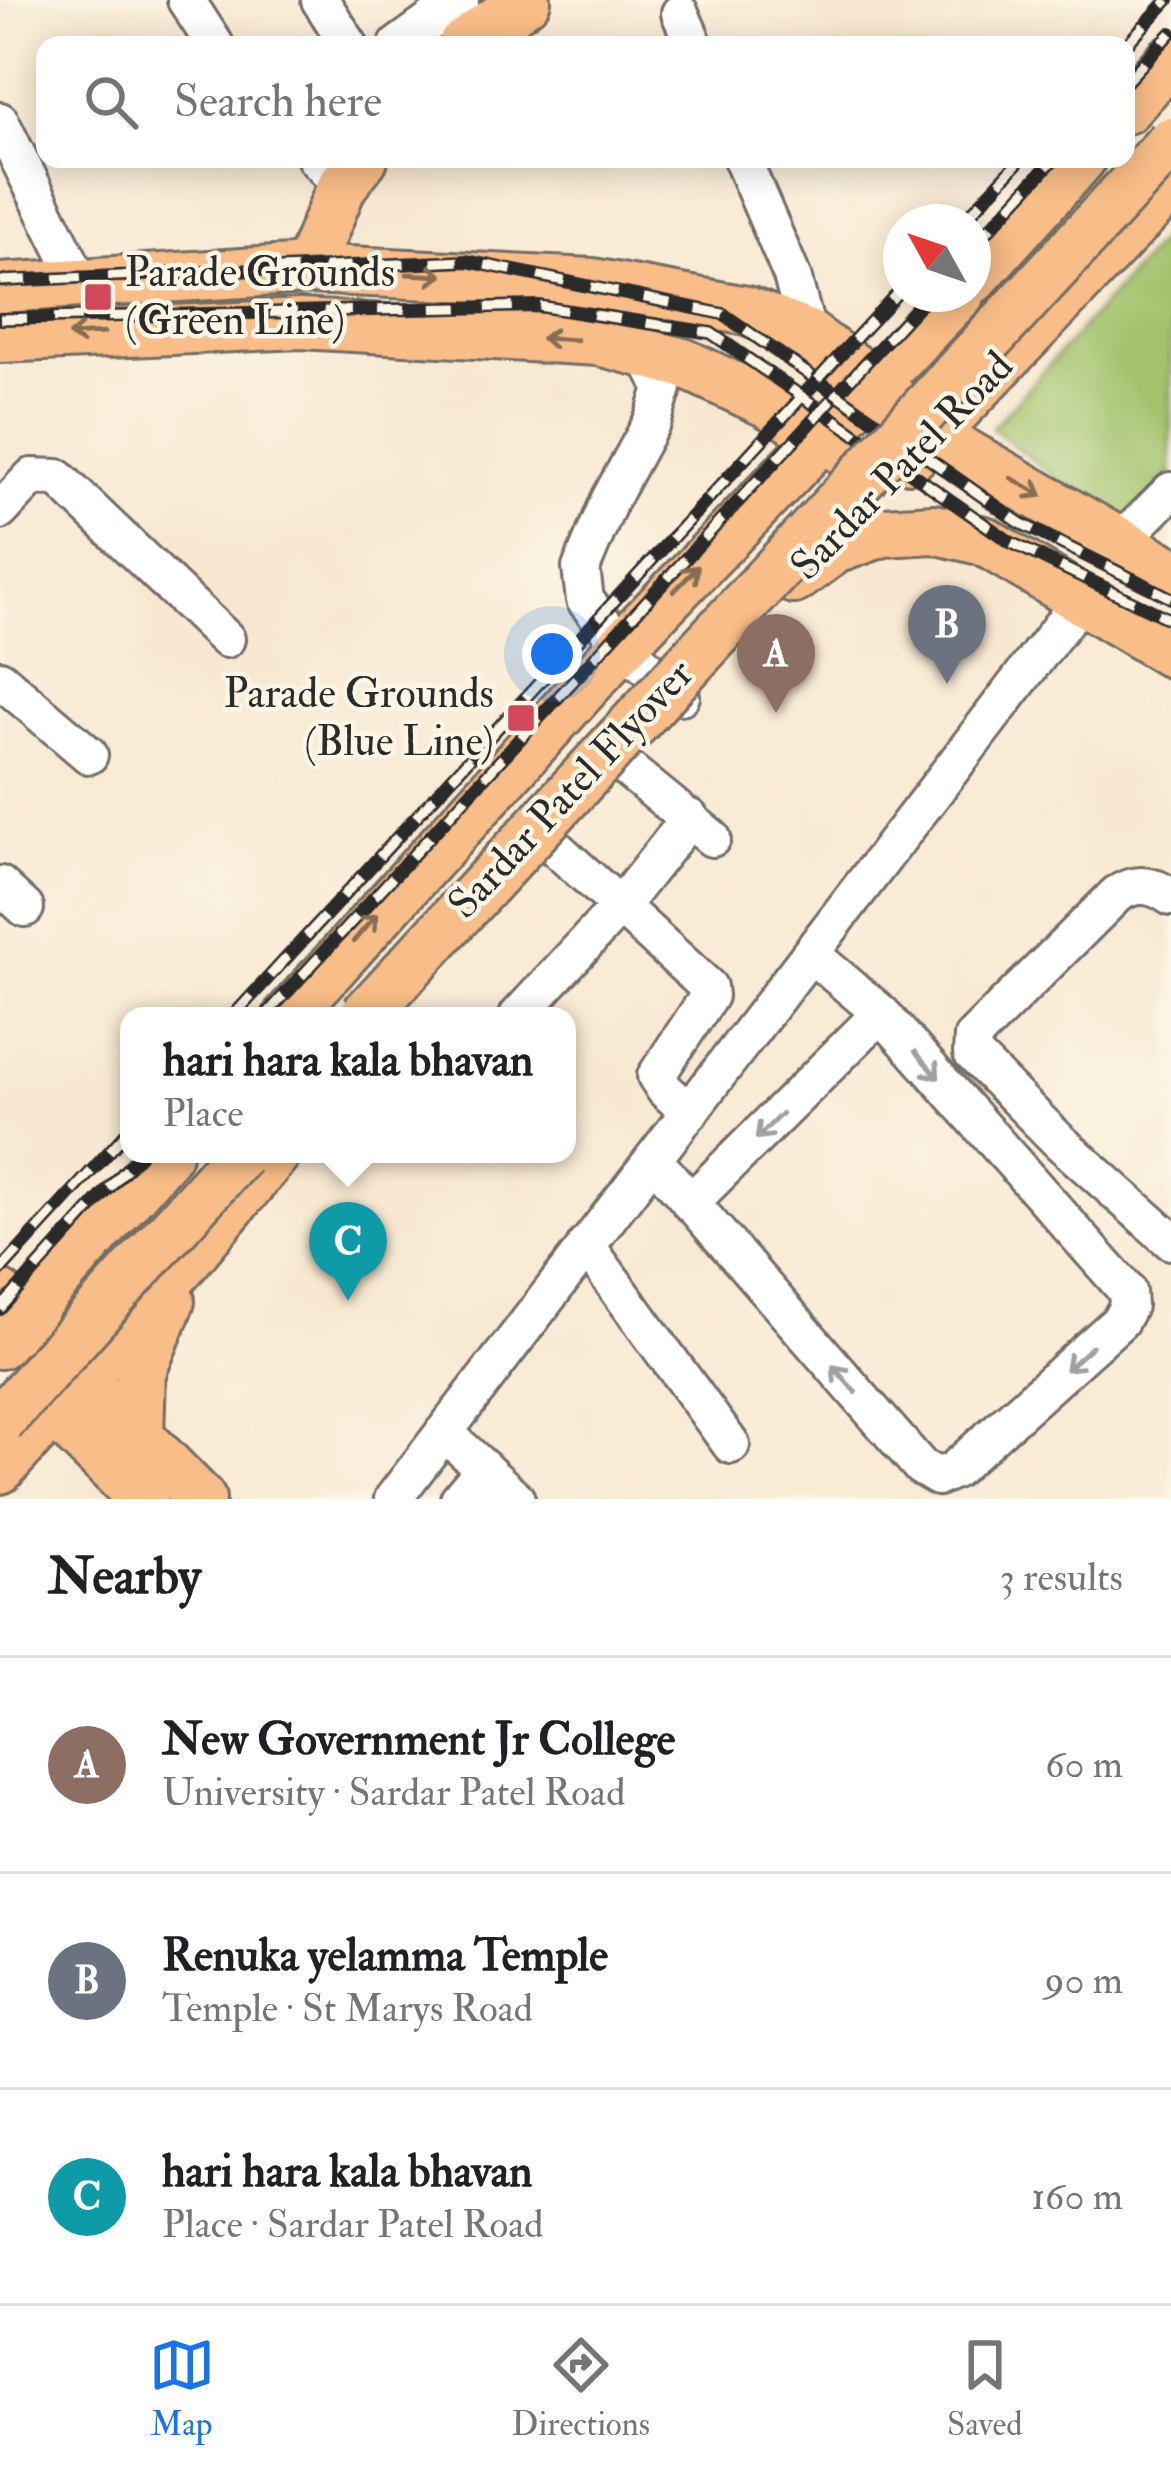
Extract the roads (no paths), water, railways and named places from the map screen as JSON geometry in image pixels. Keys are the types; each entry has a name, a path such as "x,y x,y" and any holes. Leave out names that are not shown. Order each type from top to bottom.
{"main road":[{"path":"476,36 526,0"},
{"path":"1135,99 1171,59"},
{"name":"Sardar Patel Flyover","path":"1135,147 1171,108"},
{"name":"Sardar Patel Flyover","path":"372,1007 1171,142"},
{"path":"308,269 340,168"},
{"name":"Sardar Patel Road","path":"991,259 1073,168"},
{"name":"Sardar Patel Flyover","path":"341,1007 866,433 1116,168"},
{"name":"Sardar Patel Road","path":"402,1007 681,696 1170,190"},
{"path":"0,288 308,269 593,283 747,311 842,345 879,344 916,332 940,312"},
{"name":"Sardar Patel Road","path":"296,1007 622,646 942,312"},
{"path":"944,312 910,356 911,375 921,391 937,400 956,401 973,392"},
{"path":"0,338 299,324 599,341 683,362 771,405 889,480"},
{"path":"812,338 874,383 933,435 1171,572"},
{"path":"771,405 806,401 820,386 825,367 812,338"},
{"path":"771,405 790,440 787,474 818,469 836,479 847,497 846,518 835,536"},
{"path":"794,579 836,549 867,537 934,529 984,541 1171,653"},
{"path":"437,849 497,900"},
{"path":"143,1499 68,1395 6,1329 159,1163"},
{"path":"0,1387 201,1163"},
{"path":"0,1421 233,1163"},
{"path":"0,1473 268,1163"},
{"path":"140,1437 141,1372 152,1339 200,1244"},
{"path":"68,1395 140,1437 201,1499"},
{"path":"0,1473 46,1462 128,1499"}],"street":[{"path":"186,0 209,36"},
{"path":"320,0 343,36"},
{"path":"410,36 460,0"},
{"path":"0,121 80,282"},
{"path":"746,168 792,276 812,338"},
{"path":"645,353 663,388 653,420 610,499 581,568 585,600 622,646 681,696"},
{"path":"0,511 32,477 58,478 226,639"},
{"path":"1119,543 1171,491"},
{"path":"393,1499 1080,601"},
{"path":"0,679 89,755"},
{"path":"526,1007 701,828 620,763"},
{"path":"549,842 708,987 709,996 656,1076 690,1112"},
{"path":"1171,897 1142,885 1118,894 973,1036 972,1053 1059,1141 1171,1240"},
{"path":"653,1160 921,1467 938,1477 954,1470 1120,1321 1128,1306 1127,1291 881,1013 812,955"},
{"path":"690,1203 881,1013"},
{"path":"586,1246 731,1445"},
{"path":"444,1432 516,1499"},
{"path":"459,1499 484,1469"}],"railway":[{"path":"1134,36 1168,0"},
{"path":"1135,72 1171,33"},
{"path":"980,204 1013,168"},
{"path":"991,227 1046,168"},
{"path":"0,281 467,261 723,314 1020,523 1171,598"},
{"path":"0,319 538,306 711,333 1010,542 1171,620"},
{"path":"241,1007 883,309"},
{"path":"273,1007 912,312"},
{"path":"0,1271 120,1140"},
{"path":"0,1309 132,1163"}],"place":[{"name":"Parade Grounds (Green Line)","path":"98,297"},
{"name":"Renuka yelamma Temple","path":"947,684"},
{"name":"New Government Jr College","path":"776,713"},
{"name":"Parade Grounds (Blue Line)","path":"521,718"},
{"name":"hari hara kala bhavan","path":"348,1301"}]}
